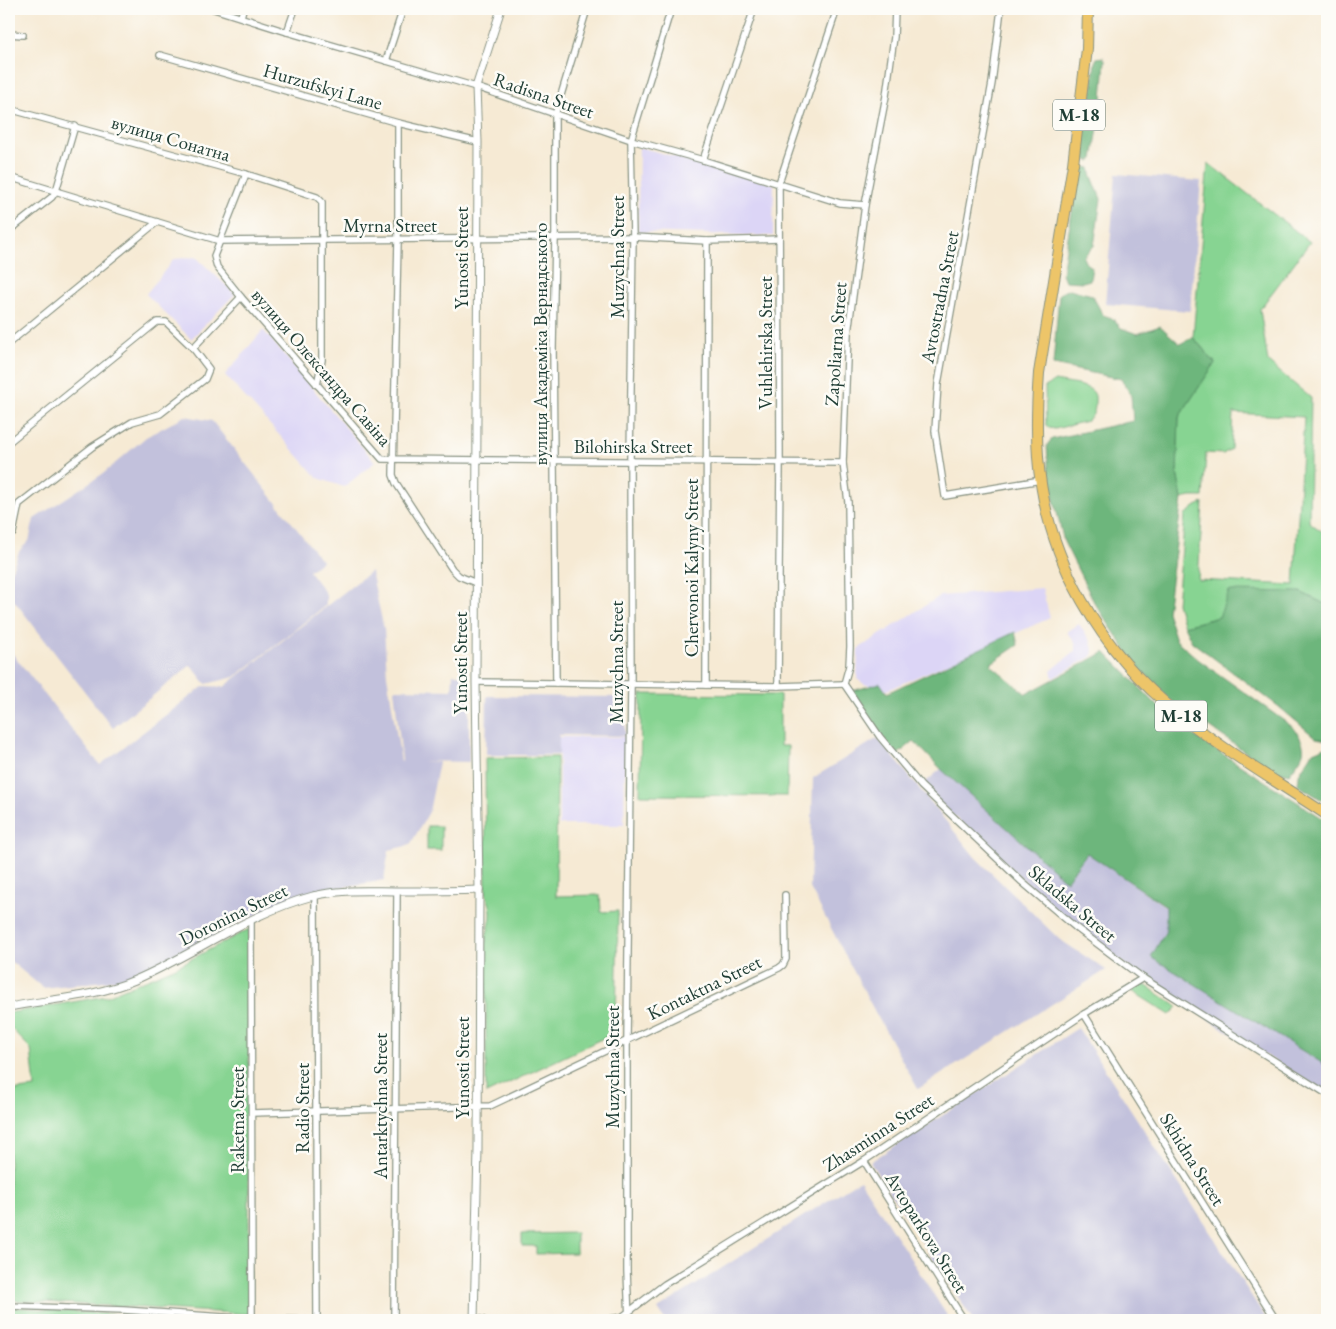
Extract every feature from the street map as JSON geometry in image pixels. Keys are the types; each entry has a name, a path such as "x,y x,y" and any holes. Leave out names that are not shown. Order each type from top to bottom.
{"highway":[{"name":"М-18","path":"1088,9 1087,49 1073,164 1039,373 1037,437 1041,480 1053,536 1071,578 1107,641 1160,698 1207,736 1327,815"}],"street":[{"name":"Radisna Street","path":"214,9 476,87 631,140 703,160 840,203 865,205"},
{"path":"241,17 243,9"},
{"path":"287,32 295,9"},
{"path":"386,60 403,9"},
{"name":"Yunosti Street","path":"474,1319 477,1266 479,890 476,682 478,142 476,87 501,9"},
{"name":"вулиця Академіка Вернадського","path":"556,683 553,348 555,115 587,9"},
{"name":"Muzychna Street","path":"629,1320 627,1271 627,1041 633,237 631,140 671,9"},
{"path":"703,160 754,9"},
{"name":"Vuhlehirska Street","path":"778,686 780,462 779,183 837,9"},
{"name":"Zapoliarna Street","path":"844,684 850,647 848,502 843,463 848,333 865,205 886,96 894,37 895,9"},
{"name":"Avtostradna Street","path":"1001,9 992,83 938,384 935,431 945,496 1041,480"},
{"path":"9,34 23,35"},
{"name":"Hurzufskyi Lane","path":"160,55 398,123 478,142"},
{"name":"вулиця Сонатна","path":"9,109 246,174 311,194 322,202 323,239"},
{"path":"394,460 398,123"},
{"path":"9,231 52,197 56,191 75,126"},
{"name":"вулиця Олександра Савіна","path":"246,174 214,256 217,266 241,297 382,460 394,460 393,474 396,483 452,569 459,576 476,583"},
{"name":"Myrna Street","path":"9,177 220,241 633,237 706,241 779,239"},
{"path":"9,343 157,222"},
{"path":"317,385 322,360 323,239"},
{"name":"Chervonoi Kalyny Street","path":"706,241 706,685"},
{"path":"193,348 241,297"},
{"path":"9,442 157,322 166,322 193,348 209,369 205,379 160,414 132,422 92,447 19,504 13,533"},
{"name":"Bilohirska Street","path":"394,460 843,463"},
{"path":"476,682 778,686 844,684"},
{"name":"Skladska Street","path":"844,684 880,737 921,786 1022,882 1074,928 1143,978 1327,1094"},
{"name":"Doronina Street","path":"9,1007 91,994 114,988 164,966 285,904 315,895 348,890 479,890"},
{"name":"Antarktychna Street","path":"394,1320 397,891"},
{"name":"Radio Street","path":"315,895 317,1320"},
{"name":"Kontaktna Street","path":"252,1113 490,1106 783,964 786,960 785,896"},
{"name":"Raketna Street","path":"252,920 252,1320"},
{"name":"Zhasminna Street","path":"604,1320 622,1317 665,1284 864,1161 1084,1014 1143,978"},
{"name":"Skhidna Street","path":"1084,1014 1276,1320"},
{"name":"Avtoparkova Street","path":"864,1161 964,1320"},
{"path":"9,1306 124,1310 252,1320 309,1320"},
{"path":"440,1320 483,1320"}],"shaded area":[{"path":"639,147 774,184 773,236 638,232"},
{"path":"1116,174 1201,181 1190,311 1105,304"},
{"path":"196,257 235,294 191,339 146,294 174,259"},
{"path":"263,330 375,462 344,487 318,478 225,375"},
{"path":"185,416 212,421 322,561 309,571 326,594 326,605 235,677 206,684 191,665 113,728 9,594 9,576 20,550 29,541 34,519 104,473 146,437"},
{"path":"371,571 384,629 387,675 401,761 394,689 452,690 453,674 469,674 469,762 421,761 439,762 429,812 410,845 389,850 384,880 315,892 284,901 131,978 43,988 9,960 9,649 100,765 204,686 224,687"},
{"path":"1042,588 1050,618 887,690 864,684 857,679 858,649 940,596"},
{"path":"1079,624 1090,640 1093,649 1092,656 1053,678 1051,671 1076,650 1075,643 1067,632"},
{"path":"487,696 625,697 625,736 559,735 559,755 486,755"},
{"path":"559,737 625,737 624,825 559,825"},
{"path":"878,738 976,858 1059,939 1106,970 918,1089 810,888 813,778"},
{"path":"941,769 1066,881 1087,853 1166,907 1166,931 1151,957 1327,1066 1327,1094 1143,978 1075,927 921,786"},
{"path":"1078,1028 1267,1320 973,1320 870,1162"},
{"path":"860,1180 950,1320 665,1320 658,1309"}],"green space":[{"path":"1103,57 1105,60 1102,99 1094,102 1091,97 1095,62 1097,58"},
{"path":"1087,109 1097,110 1098,128 1093,159 1090,161 1081,158 1086,114"},
{"path":"1208,163 1310,242 1260,309 1268,362 1311,398 1309,522 1327,535 1327,605 1300,592 1184,626 1177,603 1185,515 1203,503 1198,580 1294,585 1304,417 1233,413 1231,449 1223,454 1206,453 1203,497 1182,499 1177,473 1179,417 1215,363 1193,337"},
{"path":"1085,167 1090,168 1101,199 1094,246 1083,257 1085,262 1092,267 1090,280 1083,282 1065,281 1062,273 1079,170"},
{"path":"1069,289 1092,295 1103,315 1112,318 1121,328 1137,334 1160,326 1180,344 1193,337 1215,363 1179,417 1177,473 1182,499 1167,612 1176,640 1199,660 1294,728 1302,742 1303,752 1289,774 1270,769 1169,699 1134,662 1094,602 1064,542 1049,479 1047,445 1052,439 1133,421 1131,395 1121,379 1053,365 1059,294"},
{"path":"1055,381 1081,386 1093,392 1095,395 1095,409 1087,421 1055,429 1049,428 1046,425 1045,387"},
{"path":"1229,591 1300,592 1327,605 1327,740 1316,738 1278,706 1192,642 1184,626 1219,617"},
{"path":"1015,632 1018,645 990,664 1026,694 1105,652 1160,708 1193,735 1327,821 1327,1066 1151,957 1166,931 1166,906 1087,853 1066,881 941,769 914,741 896,756 849,692 880,683 887,693"},
{"path":"641,694 780,695 780,746 788,746 787,796 640,795"},
{"path":"1325,747 1327,748 1327,803 1298,785 1299,774 1313,752"},
{"path":"557,757 556,896 600,895 601,912 618,911 616,1032 486,1094 486,936 491,916 489,901 486,896 485,758"},
{"path":"427,826 441,826 441,850 427,850"},
{"path":"249,929 249,1314 9,1300 9,1091 35,1088 31,1049 9,1026 9,1013 107,996 174,968"},
{"path":"1142,983 1178,1007 1170,1015 1132,991"},
{"path":"576,1233 576,1253 536,1254 536,1246 522,1246 522,1234"},
{"path":"9,1307 195,1320 9,1320"}]}
